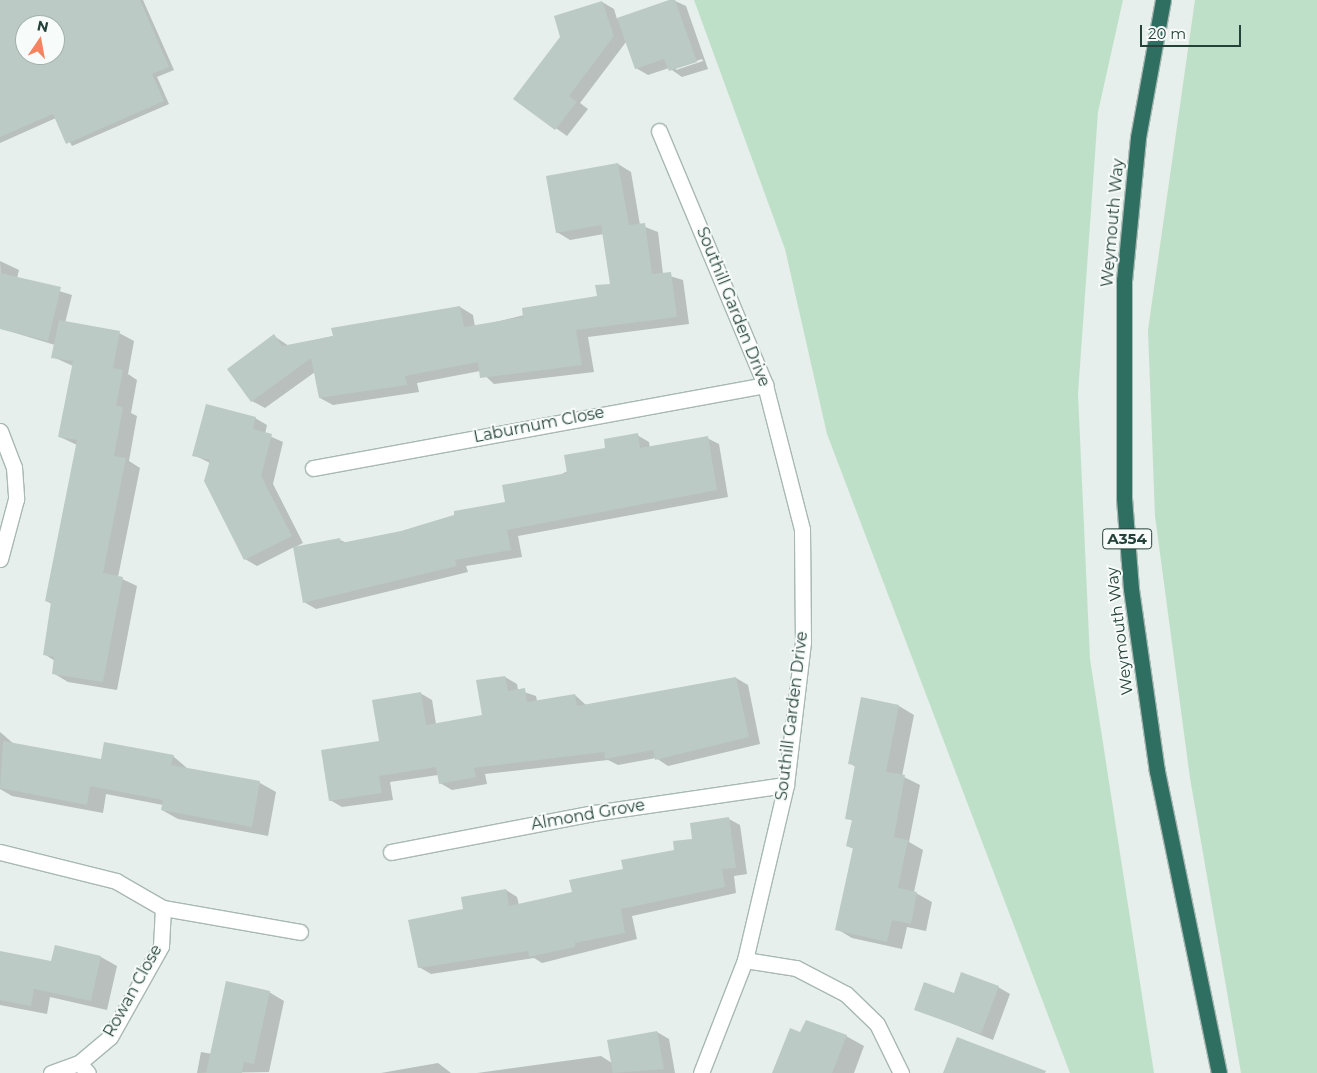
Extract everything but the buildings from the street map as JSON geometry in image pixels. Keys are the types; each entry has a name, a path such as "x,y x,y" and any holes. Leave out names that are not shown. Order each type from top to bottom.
{"highway":[{"name":"Weymouth Way","path":"1162,0 1139,130 1127,251 1121,354 1124,498 1131,589 1157,771 1219,1073"}],"street":[{"name":"Southill Garden Drive","path":"659,131 765,385 802,529 803,642 786,785 745,960 701,1073"},
{"name":"Laburnum Close","path":"313,468 765,385"},
{"path":"0,431 14,467 16,499 0,559"},
{"name":"Almond Grove","path":"391,852 593,813 786,785"},
{"path":"0,852 116,880 163,908 300,932"},
{"name":"Rowan Close","path":"51,1073 84,1068 110,1037 161,946 163,908"},
{"path":"745,960 796,968 846,994 877,1024 901,1073"}],"green space":[{"path":"694,0 1123,0 1098,112 1078,394 1090,659 1154,1073 1070,1073 827,434 785,249"},
{"path":"1195,0 1317,0 1317,1073 1241,1073 1190,778 1155,516 1148,330"}]}
